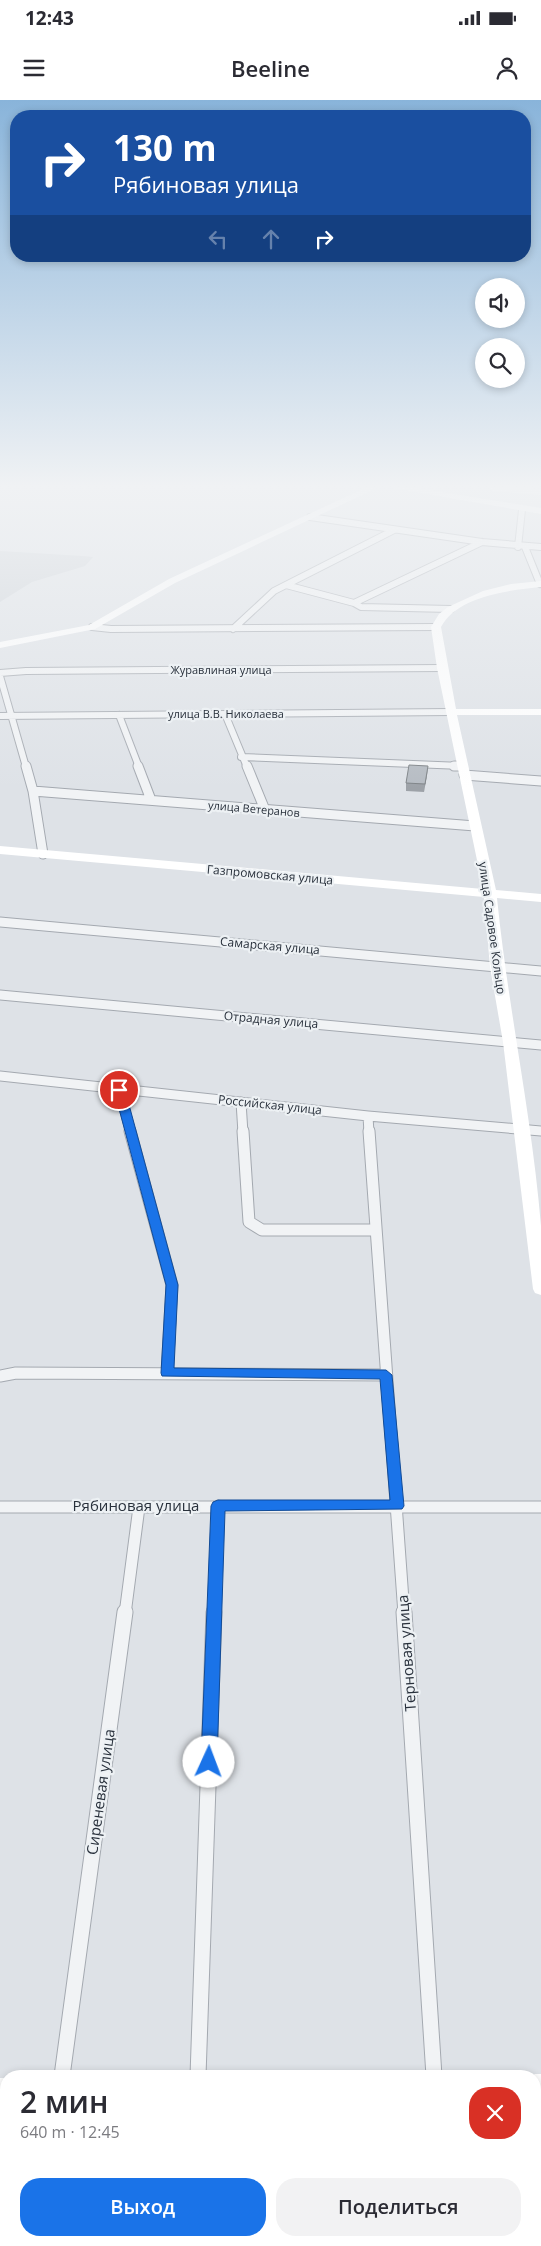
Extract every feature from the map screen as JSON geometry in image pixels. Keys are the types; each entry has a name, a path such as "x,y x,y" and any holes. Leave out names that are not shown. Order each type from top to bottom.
{"street":[{"path":"92,627 160,588"},
{"path":"233,629 264,598 281,588"},
{"path":"298,588 354,603 361,607 451,609"},
{"path":"354,603 385,588"},
{"path":"0,645 92,627 111,629 436,627 442,616 451,609 486,593 506,588"},
{"name":"улица Садовое Кольцо","path":"436,627 442,668 490,893 498,967 510,1042 541,1289"},
{"name":"Журавлиная улица","path":"0,674 36,671 442,668"},
{"path":"0,674 33,791 43,854"},
{"path":"451,712 541,712"},
{"name":"улица В.В. Николаева","path":"0,716 451,712"},
{"path":"225,714 265,810"},
{"path":"119,715 151,800"},
{"path":"242,757 463,771 541,781"},
{"name":"улица Ветеранов","path":"33,791 475,826"},
{"name":"Газпромовская улица","path":"0,850 541,898"},
{"name":"Самарская улица","path":"0,922 541,971"},
{"name":"Отрадная улица","path":"0,995 541,1045"},
{"name":"Российская улица","path":"0,1076 368,1116 541,1132"},
{"path":"119,1090 172,1285 167,1373"},
{"path":"241,1102 249,1222 262,1230 376,1230"},
{"name":"Терновая улица","path":"368,1116 397,1506 434,2070"},
{"path":"0,1376 16,1373 386,1375"},
{"path":"198,2070 218,1506"},
{"name":"Рябиновая улица","path":"0,1507 541,1507"},
{"name":"Сиреневая улица","path":"63,2070 139,1507"}],"shaded area":[{"path":"0,588 22,588 0,602"}],"building":[{"path":"409,765 428,766 425,784 406,783"}],"route":[{"path":"119,1090 172,1285 167,1373 386,1375 397,1506 218,1506 209,1762"}]}
